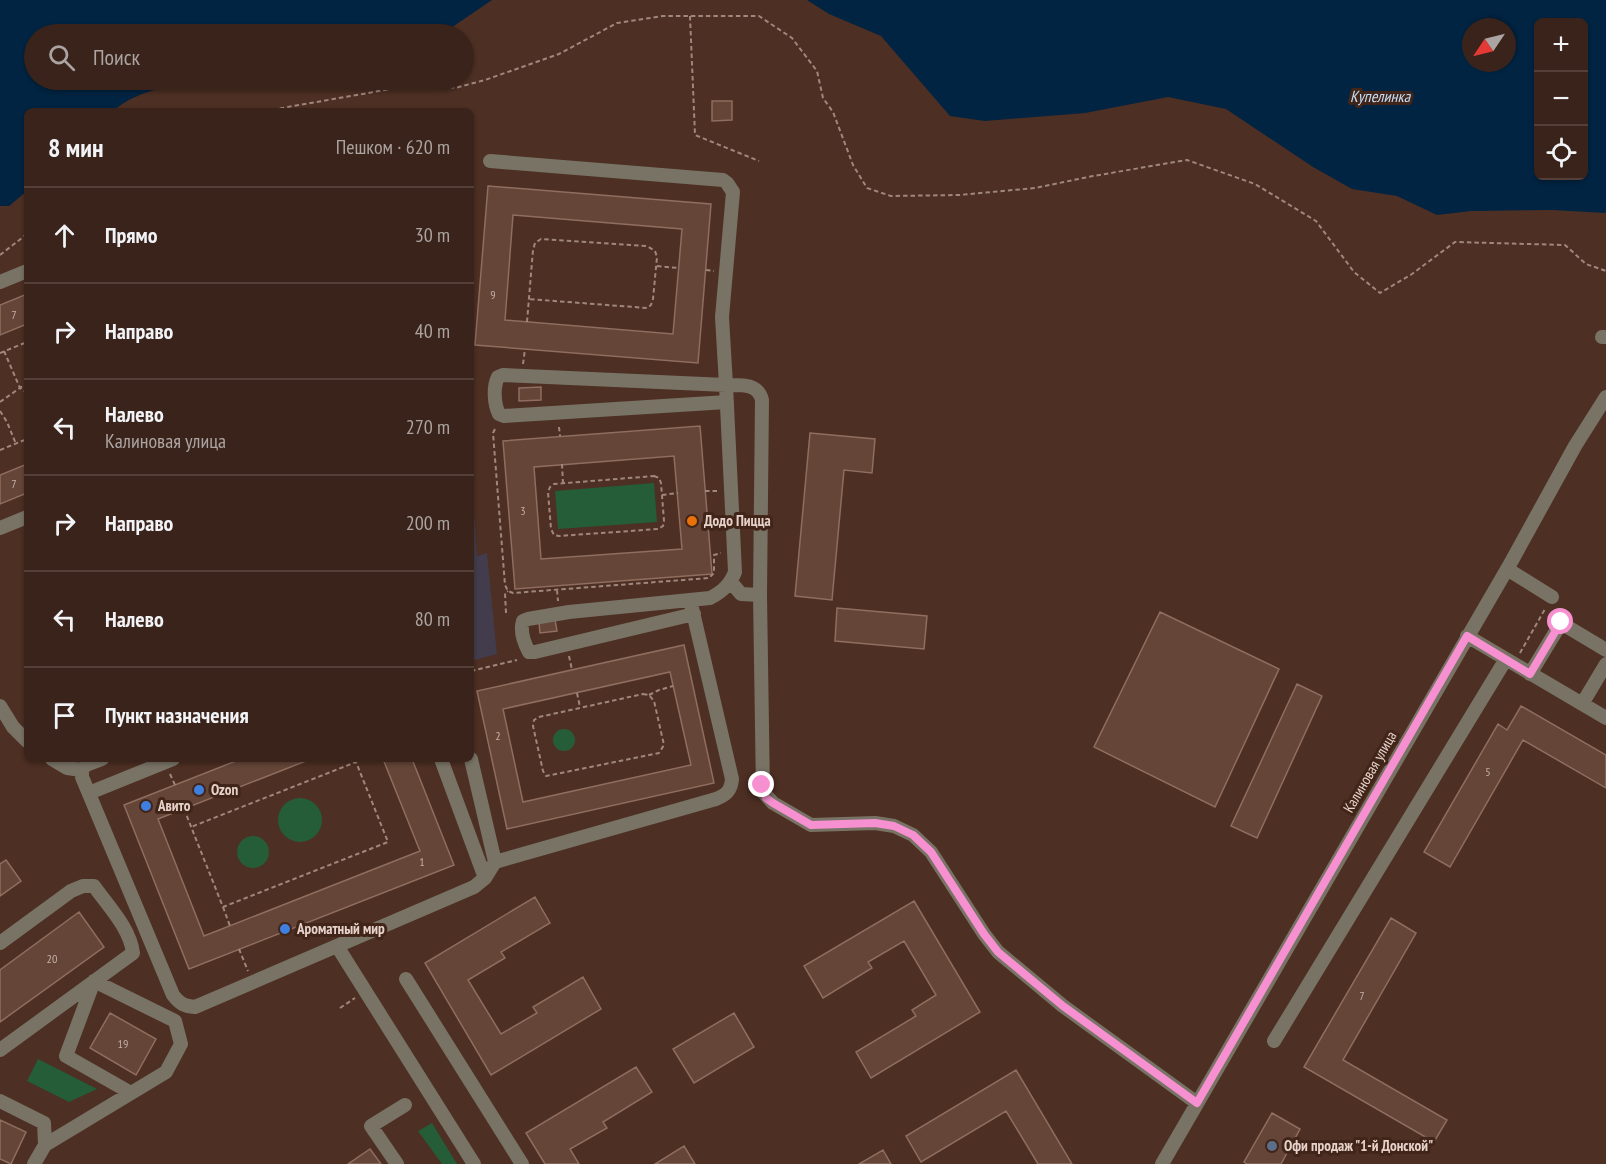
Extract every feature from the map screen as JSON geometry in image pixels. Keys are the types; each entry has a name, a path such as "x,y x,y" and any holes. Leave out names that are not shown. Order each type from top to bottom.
{"street":[{"path":"490,161 723,180 733,192 722,317 735,572 731,582 721,592 710,598 569,612 528,619 523,621 521,627 525,646 529,652 535,652 694,614"},
{"path":"0,282 24,272"},
{"path":"727,402 504,416 499,414 496,408 496,382 498,377 503,375 749,386 760,394 762,400 760,595 762,785 766,798 811,825 875,823 894,826 913,835 931,852 998,952 1063,1006 1197,1103"},
{"name":"Калиновая улица","path":"1162,1164 1507,569 1575,446 1606,397"},
{"path":"0,528 24,518"},
{"path":"1507,569 1552,597"},
{"path":"731,582 741,594 760,595"},
{"path":"94,762 86,765 82,770 82,777 173,995 185,1006 195,1007 474,887 485,878 495,862 716,799 729,792 732,779 690,600"},
{"path":"1530,674 1561,622 1606,650"},
{"path":"1467,636 1606,718"},
{"path":"1274,1041 1506,659"},
{"path":"1582,704 1606,664"},
{"path":"0,706 13,727 24,738"},
{"path":"57,762 67,768 82,770"},
{"path":"442,762 485,878"},
{"path":"472,762 495,862"},
{"path":"89,793 170,763"},
{"path":"0,943 71,891 83,886 94,886 124,928 133,953 0,1050"},
{"path":"337,946 474,1164"},
{"path":"406,979 522,1164"},
{"path":"94,981 175,1021"},
{"path":"94,981 66,1056 131,1093"},
{"path":"34,1164 45,1145 166,1072 181,1044 175,1021 185,1006"},
{"path":"0,1101 44,1123 45,1145"},
{"path":"397,1164 371,1126 405,1105"}],"path":[{"path":"474,83 559,54 617,23 663,16 759,16 792,38 818,71 823,98 833,112 853,165 867,188 891,196 959,195 1035,188 1187,160 1256,184 1316,221 1354,272 1380,293 1455,242 1565,245 1586,264 1606,271"},
{"path":"690,16 695,135 759,160"},
{"path":"282,108 385,90"},
{"path":"0,255 24,236"},
{"path":"527,322 528,299 533,250 536,243 542,239 647,246 656,251 653,299 647,308 528,299"},
{"path":"656,266 678,267"},
{"path":"0,352 24,343"},
{"path":"4,351 20,388 24,391"},
{"path":"0,402 24,385"},
{"path":"0,411 8,422 16,444"},
{"path":"559,422 560,436"},
{"path":"495,429 493,433 505,585 508,591 513,593 709,578 714,573 714,555 726,553"},
{"path":"0,450 24,440"},
{"path":"562,464 563,483"},
{"path":"654,476 659,478 663,526 658,529 554,535 551,529 548,492 554,484 563,483 654,476"},
{"path":"662,495 678,494"},
{"path":"557,590 558,603"},
{"path":"506,613 505,593 508,591"},
{"path":"1530,674 1519,655 1552,597"},
{"path":"474,670 524,658 529,652"},
{"path":"649,695 654,701 664,745 662,750 546,776 533,726 534,720 643,694 649,695 674,686"},
{"path":"577,693 580,708"},
{"path":"191,827 354,762"},
{"path":"223,907 388,842 356,762"},
{"path":"170,763 175,785"},
{"path":"184,809 230,926"},
{"path":"239,949 253,982"},
{"path":"340,1008 357,997"}],"shaded area":[{"path":"474,513 477,556 487,553 497,654 474,660"}],"green space":[{"path":"654,483 657,522 558,529 555,491"},
{"path":"564,729 572,732 575,740 572,748 564,751 556,748 553,740 556,732"},
{"path":"300,798 315,805 322,820 315,835 300,842 285,835 278,820 285,805"},
{"path":"253,836 264,841 269,852 264,863 253,868 242,863 237,852 242,841"},
{"path":"38,1059 97,1089 69,1102 27,1081"},
{"path":"432,1123 457,1164 442,1164 418,1131"}],"water":[{"path":"0,0 492,0 457,24 24,24 24,90 157,90 141,94 117,108 24,108 24,194 9,206 0,206"},
{"name":"Купелинка","path":"807,0 1606,0 1606,213 1552,210 1471,211 1437,215 1397,196 1352,189 1313,167 1226,109 1168,97 1085,113 985,121 950,116 881,36 829,14"}],"building":[{"path":"712,101 732,101 732,120 712,121"},
{"path":"488,186 711,204 698,363 475,345","holes":["513,215 682,229 673,334 505,320"]},
{"path":"24,295 24,325 0,335 0,305"},
{"path":"541,387 541,400 519,401 519,388"},
{"path":"700,426 712,574 515,589 503,441","holes":["674,456 682,549 541,559 534,467"]},
{"path":"810,433 875,439 872,473 844,470 832,600 795,596"},
{"path":"24,465 24,494 0,504 0,475"},
{"path":"837,608 927,616 924,649 835,641"},
{"path":"1160,612 1279,669 1215,807 1094,747"},
{"path":"555,620 557,631 540,633 539,622"},
{"path":"684,645 714,783 507,829 477,691","holes":["670,672 691,765 523,802 503,709"]},
{"path":"1297,684 1322,696 1257,838 1231,826"},
{"path":"1521,706 1606,755 1606,788 1523,740 1450,867 1424,852 1498,724 1507,730"},
{"path":"233,762 303,762 158,819 204,936 420,851 384,762 413,762 454,865 189,969 124,805"},
{"path":"6,860 21,881 0,896 0,864"},
{"path":"535,897 550,923 501,952 505,958 468,980 501,1034 537,1013 533,1007 583,977 601,1009 491,1075 425,963"},
{"path":"914,901 980,1012 871,1078 856,1052 916,1016 912,1010 936,995 904,941 868,962 872,968 823,998 804,966"},
{"path":"79,912 104,947 0,1022 0,970"},
{"path":"1391,918 1416,933 1343,1060 1447,1120 1434,1142 1304,1067"},
{"path":"110,1013 156,1039 136,1075 90,1048"},
{"path":"734,1013 754,1047 694,1083 673,1049"},
{"path":"636,1067 652,1092 603,1122 607,1128 570,1149 579,1164 545,1164 526,1133"},
{"path":"1016,1070 1072,1164 1038,1164 1006,1111 921,1162 906,1136"},
{"name":"Офи продаж \"1-й Донской\"","path":"1272,1113 1300,1129 1281,1164 1247,1164 1244,1162"},
{"path":"0,1120 26,1132 11,1164 0,1159"},
{"path":"684,1146 695,1164 655,1164"},
{"path":"370,1149 381,1164 348,1164"},
{"path":"883,1150 891,1164 859,1164"}],"place":[{"name":"Додо Пицца","path":"692,521"},
{"name":"Ozon","path":"199,790"},
{"name":"Авито","path":"146,806"},
{"name":"Ароматный мир","path":"285,929"},
{"name":"Офи продаж \"1-й Донской\"","path":"1272,1146"}],"route":[{"path":"762,785 766,798 811,825 875,823 894,826 913,835 931,852 998,952 1063,1006 1197,1103 1467,636 1530,674 1561,622"}]}
